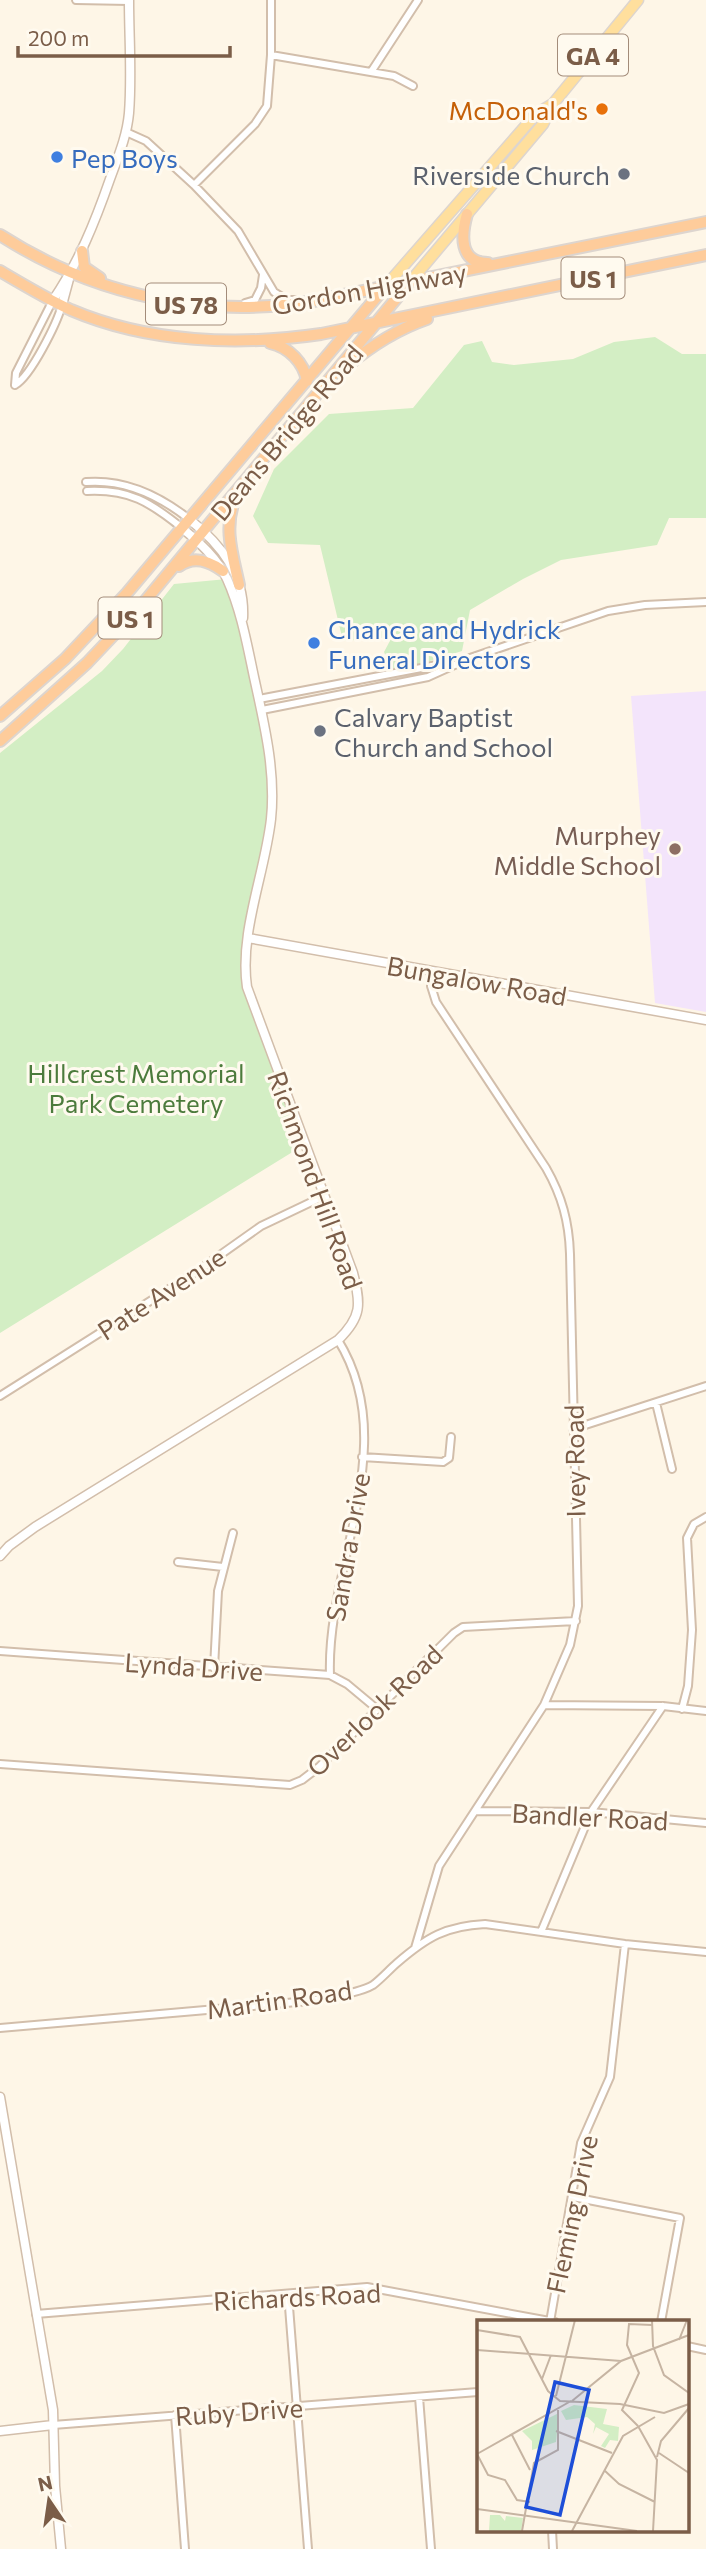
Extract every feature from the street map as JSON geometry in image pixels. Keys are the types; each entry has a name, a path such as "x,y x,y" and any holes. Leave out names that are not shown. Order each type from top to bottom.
{"highway":[{"path":"467,215 462,240 468,255 478,262 505,263"},
{"name":"Gordon Highway","path":"0,235 36,257 106,286 155,299 231,307 307,302 706,222"},
{"path":"82,251 82,263 92,274 155,299"},
{"name":"Gordon Highway","path":"0,271 57,302 95,318 144,331 207,340 257,341 295,338 351,328 706,255"},
{"name":"Deans Bridge Road","path":"0,741 87,663 166,577 410,282"},
{"name":"Deans Bridge Road","path":"0,716 101,622 385,287"},
{"name":"US 1","path":"324,386 361,355 399,331 481,302"},
{"path":"257,341 283,347 304,366 307,381"},
{"path":"239,585 228,525 231,510 243,484"},
{"path":"166,577 182,563 191,560 208,562 223,571"}],"main road":[{"name":"Deans Bridge Road","path":"410,282 543,124 552,105 638,0"},
{"name":"Deans Bridge Road","path":"385,287 536,114 552,105"}],"street":[{"path":"57,302 40,350 25,378 15,385 16,373 57,302 82,251 126,132 129,111 129,1 76,0"},
{"path":"194,186 255,124 267,106 271,0"},
{"path":"371,72 418,0"},
{"path":"271,55 394,76 413,86"},
{"path":"126,132 146,141 238,231 274,292 287,299 307,302"},
{"path":"231,307 255,300 263,275"},
{"name":"Richmond Hill Road","path":"86,482 111,482 132,487 166,504 186,524 222,550 239,585 243,621"},
{"name":"Richmond Hill Road","path":"87,491 123,492 186,524"},
{"name":"Richmond Hill Road","path":"0,1556 35,1527 338,1340 355,1320 359,1303 353,1273 247,987 244,965 267,845 272,800 270,755 243,621 223,571 205,547 201,536"},
{"path":"262,710 428,677 447,667 608,611 645,605 706,602"},
{"path":"259,699 437,665 447,667"},
{"name":"Bungalow Road","path":"248,938 706,1020"},
{"name":"Ivey Road","path":"415,1948 439,1866 544,1706 570,1645 576,1621 570,1254 564,1208 554,1183 540,1160 436,1002 431,986 435,972"},
{"name":"Pate Avenue","path":"0,1396 196,1272 261,1226 324,1196"},
{"name":"Sandra Drive","path":"330,1675 332,1623 357,1512 364,1407 338,1340"},
{"path":"573,1429 706,1386"},
{"path":"656,1403 672,1469"},
{"path":"362,1457 443,1462 449,1458 451,1437"},
{"path":"682,1709 688,1686 692,1630 687,1538 694,1524 706,1517"},
{"path":"214,1668 218,1591 233,1533"},
{"path":"178,1562 223,1567"},
{"name":"Overlook Road","path":"0,1764 290,1785 319,1767 463,1627 576,1621"},
{"name":"Lynda Drive","path":"0,1651 330,1675 347,1684 377,1709"},
{"path":"544,1706 663,1706 706,1711"},
{"path":"541,1933 591,1812 663,1706"},
{"name":"Bandler Road","path":"475,1811 591,1812 706,1823"},
{"name":"Martin Road","path":"0,2028 309,2001 372,1986 415,1948 436,1934 485,1924 625,1944 706,1952"},
{"name":"Fleming Drive","path":"551,2320 581,2143 610,2077 625,1944"},
{"path":"0,2097 53,2410 61,2549"},
{"path":"573,2197 680,2218 662,2320"},
{"name":"Richards Road","path":"36,2314 374,2287 546,2320"},
{"path":"288,2294 308,2549"},
{"path":"688,2346 706,2350"},
{"name":"Ruby Drive","path":"0,2431 477,2392"},
{"path":"419,2397 431,2549"},
{"path":"175,2415 185,2549"}],"shaded area":[{"name":"Murphey Middle School","path":"706,691 706,1012 655,1003 631,696"}],"green space":[{"path":"655,337 682,354 706,354 706,518 669,518 657,545 561,560 523,579 470,610 462,651 417,665 392,669 384,652 392,637 343,641 320,545 268,543 253,516 274,469 329,414 413,408 464,345 482,341 492,362 514,365 573,359 614,342"},
{"name":"Hillcrest Memorial Park Cemetery","path":"227,579 266,731 271,818 244,965 257,1018 299,1148 0,1333 0,753 102,671 123,649 174,584"}],"place":[{"name":"McDonald's","path":"602,109"},
{"name":"Pep Boys","path":"57,157"},
{"name":"Riverside Church","path":"624,174"},
{"name":"Chance and Hydrick Funeral Directors","path":"314,643"},
{"name":"Calvary Baptist Church and School","path":"320,731"},
{"name":"Murphey Middle School","path":"675,849"}]}
